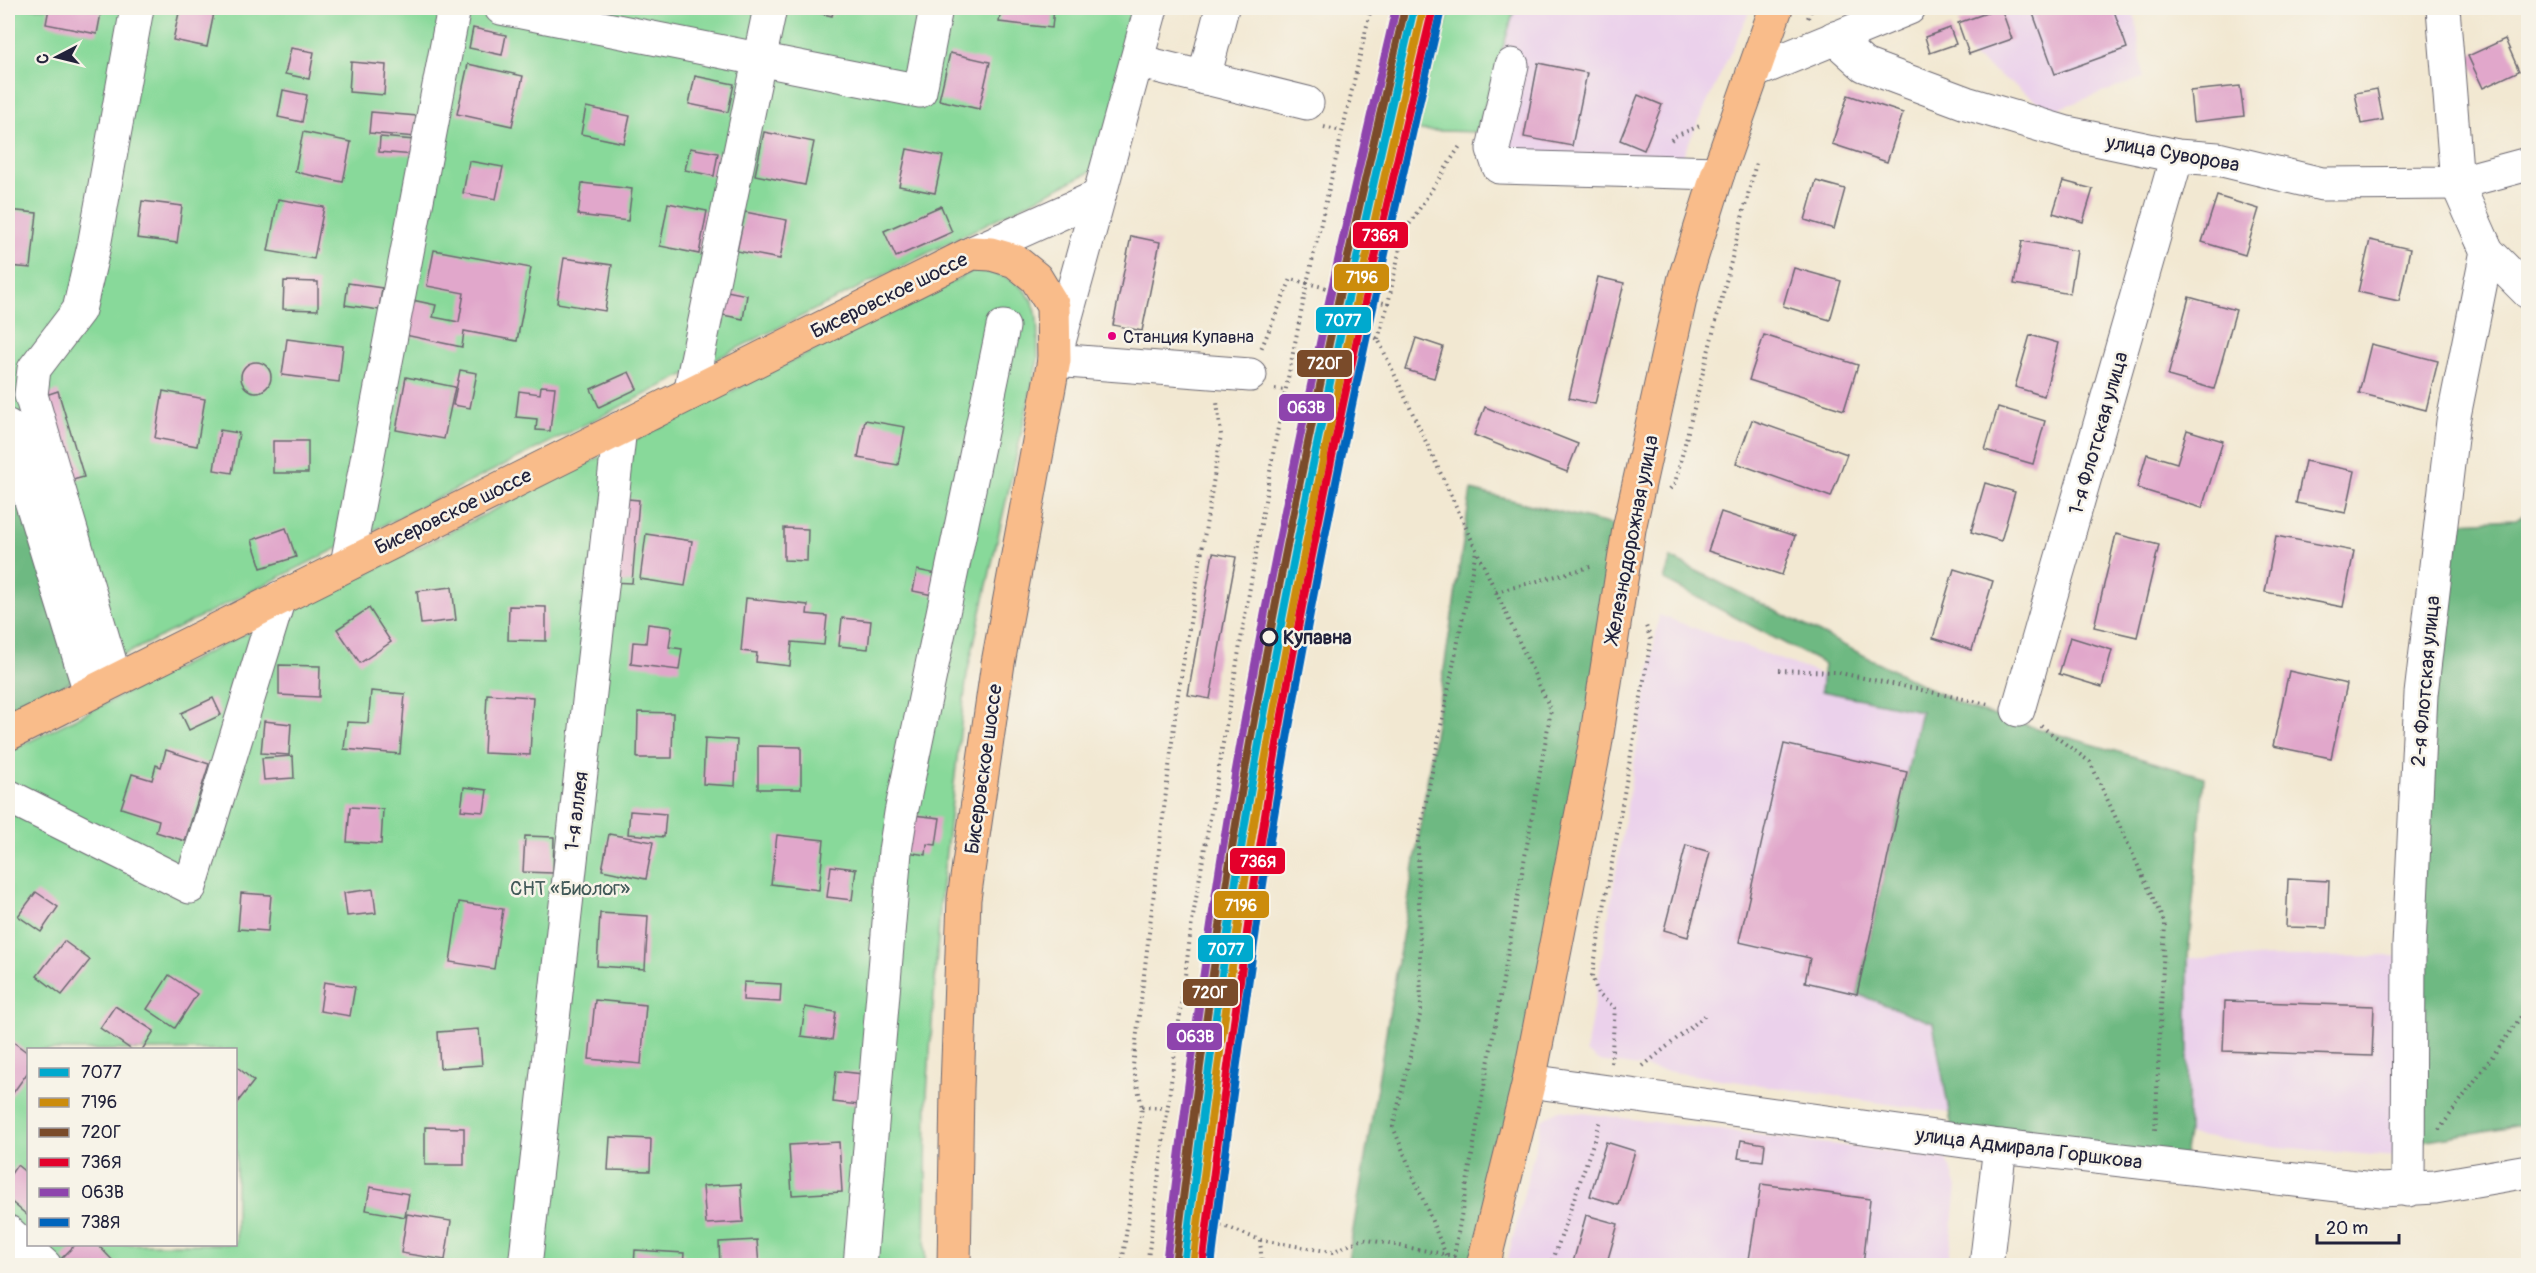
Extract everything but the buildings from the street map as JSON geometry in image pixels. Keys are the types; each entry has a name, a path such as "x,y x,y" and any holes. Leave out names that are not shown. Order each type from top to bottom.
{"main road":[{"name":"Железнодорожная улица","path":"1483,1266 1529,1081 1595,746 1624,559 1684,281 1718,173 1776,8"},
{"name":"Бисеровское шоссе","path":"8,734 972,253 991,254 1015,261 1036,278 1053,306 1054,360 998,663 964,899 957,1088 954,1266"}],"street":[{"path":"103,686 31,395 34,369 79,310 94,246 137,8"},
{"path":"347,564 454,8"},
{"path":"501,8 920,91 936,8"},
{"path":"690,393 770,8"},
{"path":"1151,8 1054,360 1250,375"},
{"path":"1204,78 1222,8"},
{"path":"1753,72 1909,8"},
{"path":"2443,8 2457,183 2487,251 2529,292"},
{"name":"улица Суворова","path":"1834,39 1864,64 1966,103 2067,133 2177,156 2218,159 2322,184 2457,183 2529,164"},
{"path":"1137,61 1307,103"},
{"path":"1512,65 1493,149 1499,167 1718,173"},
{"name":"1-я Флотская улица","path":"2018,710 2177,156"},
{"path":"972,253 1099,196"},
{"name":"2-я Флотская улица","path":"2408,1190 2409,946 2421,694 2453,421 2487,251"},
{"path":"860,1266 895,851 1003,327"},
{"path":"8,426 103,686"},
{"name":"1-я аллея","path":"525,1266 620,428"},
{"path":"8,796 190,886 279,598"},
{"name":"улица Адмирала Горшкова","path":"1529,1081 2000,1146 2380,1190 2408,1190 2529,1171"},
{"path":"1986,1266 2000,1146"},
{"path":"8,1232 45,1266"}],"path":[{"path":"1147,1266 1192,922 1275,443 1307,283 1371,8"},
{"path":"1808,18 1812,8"},
{"path":"1668,492 1675,483 1757,159"},
{"path":"1250,375 1291,279 1388,304"},
{"path":"1359,331 1378,339 1476,550 1551,710 1454,1256 1363,1239 1332,1252 1260,1240 1224,1226 1205,1224 1275,751 1359,331"},
{"path":"1122,1266 1142,1107 1133,1066 1177,701 1221,435 1217,401 1202,372"},
{"path":"1446,1255 1393,1126 1421,1011 1418,842 1476,550"},
{"path":"1496,592 1624,559"},
{"path":"1551,1266 1610,1093 1615,1008 1598,994 1592,976 1651,640 1644,620"},
{"path":"1779,670 1835,672 2018,710 2090,762 2165,924 2153,1162"},
{"path":"2436,1133 2529,1006"},
{"path":"1610,1093 1707,1014"},
{"path":"1142,1107 1166,1108"},
{"path":"1260,1240 1263,1266"}],"shaded area":[{"path":"1515,8 1751,8 1677,168 1493,149 1477,132"},
{"path":"1999,8 2131,8 2136,20 2143,78 2057,109 2044,106 1969,54 1958,23"},
{"path":"1659,615 1921,711 1907,772 1933,1023 1949,1113 1599,1061 1586,1052"},
{"path":"2398,956 2396,1157 2281,1147 2188,1135 2188,958"},
{"path":"1559,1110 1947,1159 1957,1187 1948,1265 1506,1266 1542,1120"}],"green space":[{"path":"8,8 1151,8 1108,163 84,675 8,426"},
{"path":"1451,8 1515,8 1477,132 1410,130"},
{"name":"СНТ «Биолог»","path":"975,270 995,273 1021,287 1036,312 1038,359 967,674 941,894 927,1094 925,1265 8,1266 8,752"},
{"path":"8,426 84,675 8,714"},
{"path":"1471,490 1629,529 1483,1265 1347,1266 1418,842"},
{"path":"2528,513 2528,1124 2408,1143 2441,523 2515,519"},
{"path":"1671,558 1968,708 2204,777 2188,957 2188,1135 2182,1166 1954,1139 1933,1023 1857,994 1921,711 1821,691 1824,664 1664,580"}],"transit line":[{"name":"063В","path":"1166,1264 1205,965 1250,689 1308,396 1396,8"},
{"name":"720Г","path":"1175,1265 1214,966 1259,690 1318,397 1405,8"},
{"name":"7077","path":"1184,1266 1206,1086 1251,788 1287,592 1327,397 1414,8"},
{"name":"7196","path":"1193,1266 1215,1086 1260,789 1296,593 1336,398 1423,10"},
{"name":"736Я","path":"1202,1266 1241,972 1285,697 1343,403 1432,12"},
{"name":"738Я","path":"1211,1266 1233,1090 1267,856 1312,600 1352,404 1440,14"}],"place":[{"name":"Станция Купавна","path":"1112,336"},
{"name":"Купавна","path":"1269,637"}]}
